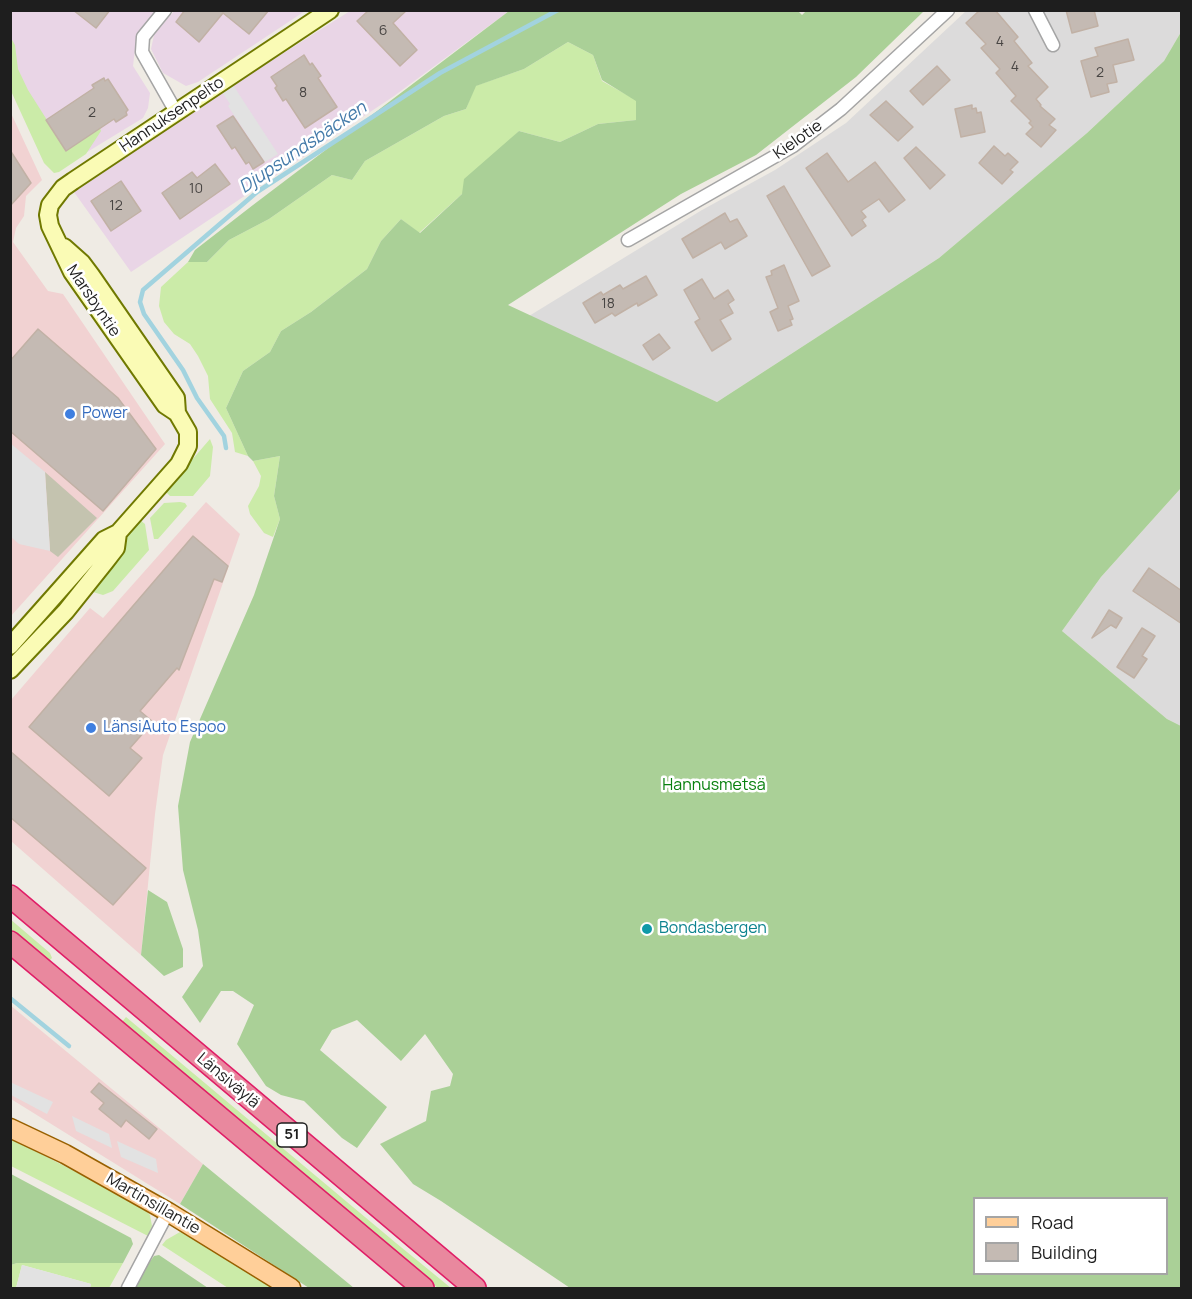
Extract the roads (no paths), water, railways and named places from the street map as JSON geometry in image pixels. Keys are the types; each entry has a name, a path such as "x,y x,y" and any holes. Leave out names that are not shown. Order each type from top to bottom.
{"highway":[{"name":"Länsiväylä","path":"10,896 475,1288"},
{"name":"Länsiväylä","path":"10,942 423,1288"}],"main road":[{"name":"Hannuksenpelto","path":"57,240 50,226 48,215 50,205 63,188 330,10"},
{"name":"Marsbyntie","path":"10,646 105,540 118,533 179,464 186,453 189,439 188,432 177,413 176,398 82,263 57,240"},
{"name":"Marsbyntie","path":"10,670 66,611 106,561 116,548 118,533"},
{"name":"Martinsillantie","path":"10,1128 65,1154 168,1212 291,1288"}],"street":[{"path":"165,10 143,37 142,52 176,112"},
{"name":"Kielotie","path":"628,240 793,146 841,109 948,10"},
{"path":"1035,10 1053,45"},
{"path":"128,1288 168,1212"}],"waterway":[{"name":"Djupsundsbäcken","path":"226,448 224,436 197,398 183,370 144,314 140,302 143,290 257,192 440,73 558,10"},
{"path":"10,998 69,1046"}],"place":[{"name":"Power","path":"70,414"},
{"name":"LänsiAuto Espoo","path":"91,728"},
{"name":"Bondasbergen","path":"647,929"}],"park label":[{"name":"Hannusmetsä","path":"714,786"}]}
